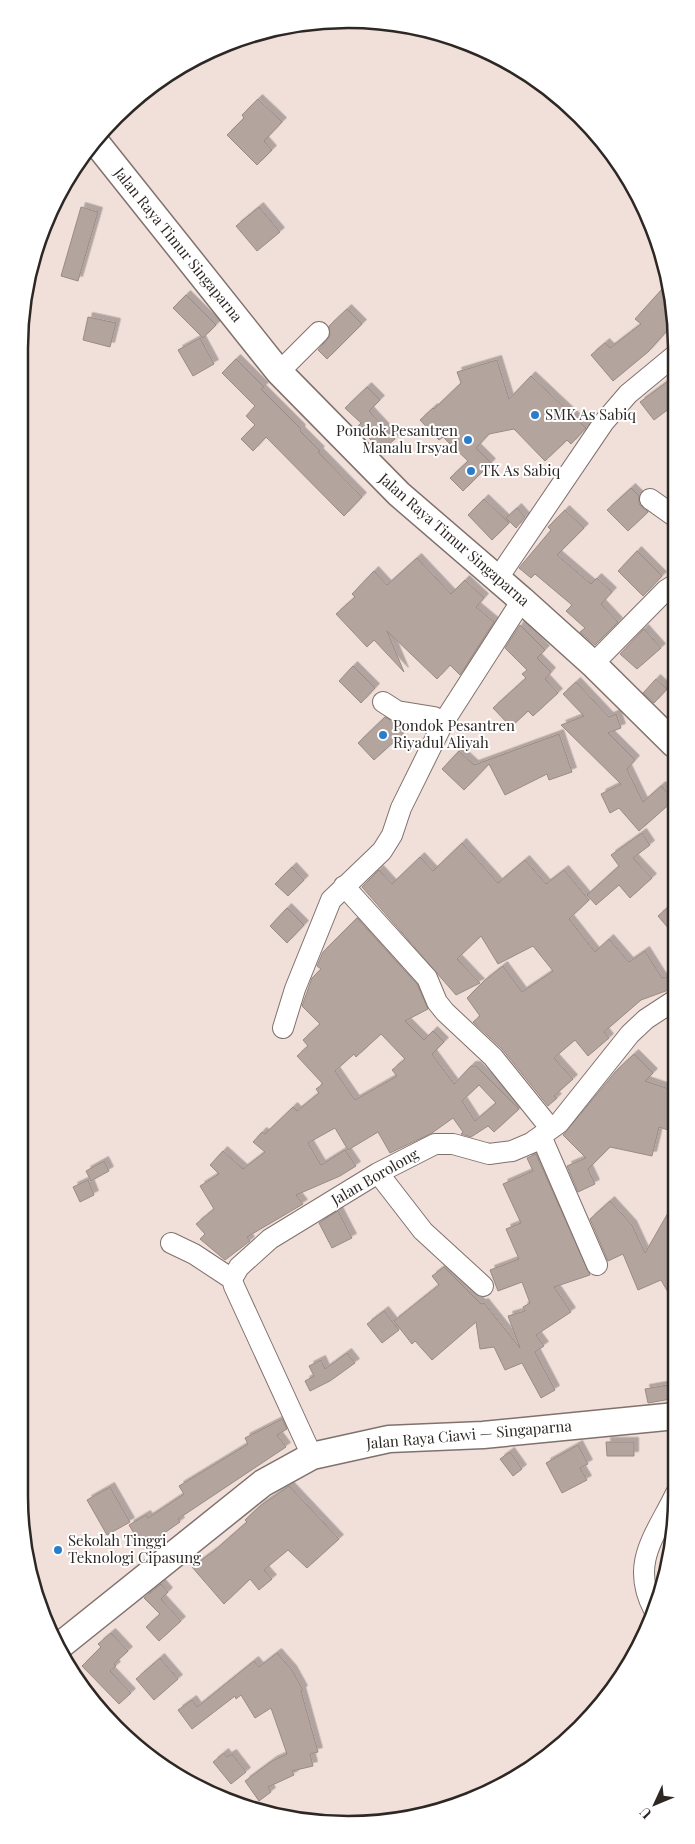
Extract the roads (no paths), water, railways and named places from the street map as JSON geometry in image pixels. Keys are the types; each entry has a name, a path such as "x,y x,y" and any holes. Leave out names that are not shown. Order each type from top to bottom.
{"main road":[{"name":"Jalan Raya Timur Singaparna","path":"99,147 280,372 398,494 498,578 593,664 668,738"},
{"name":"Jalan Raya Ciawi — Singaparna","path":"63,1643 263,1483 312,1456 389,1440 483,1434 668,1417"}],"street":[{"path":"280,372 319,332"},
{"path":"498,578 604,422 628,394 668,361"},
{"path":"650,499 668,512"},
{"path":"593,664 668,589"},
{"path":"283,1028 295,989 331,900 382,851 392,835 401,808 443,723 522,600"},
{"path":"383,702 397,711 434,717 443,723"},
{"path":"344,886 427,978 438,1002 445,1012 493,1057 546,1133 597,1265"},
{"name":"Jalan Borolong","path":"232,1279 239,1266 270,1239 378,1174 435,1144 453,1144 489,1154 512,1151 546,1133 559,1124 630,1034 646,1019 668,1005"},
{"path":"378,1174 423,1231 483,1286"},
{"path":"171,1243 194,1254 232,1279 312,1456"},
{"path":"650,1601 643,1574 644,1556 667,1510"}],"place":[{"name":"SMK As Sabiq","path":"535,415"},
{"name":"Pondok Pesantren Manalu Irsyad","path":"468,440"},
{"name":"TK As Sabiq","path":"471,471"},
{"name":"Pondok Pesantren Riyadul Aliyah","path":"383,735"},
{"name":"Sekolah Tinggi Teknologi Cipasung","path":"58,1550"}]}
